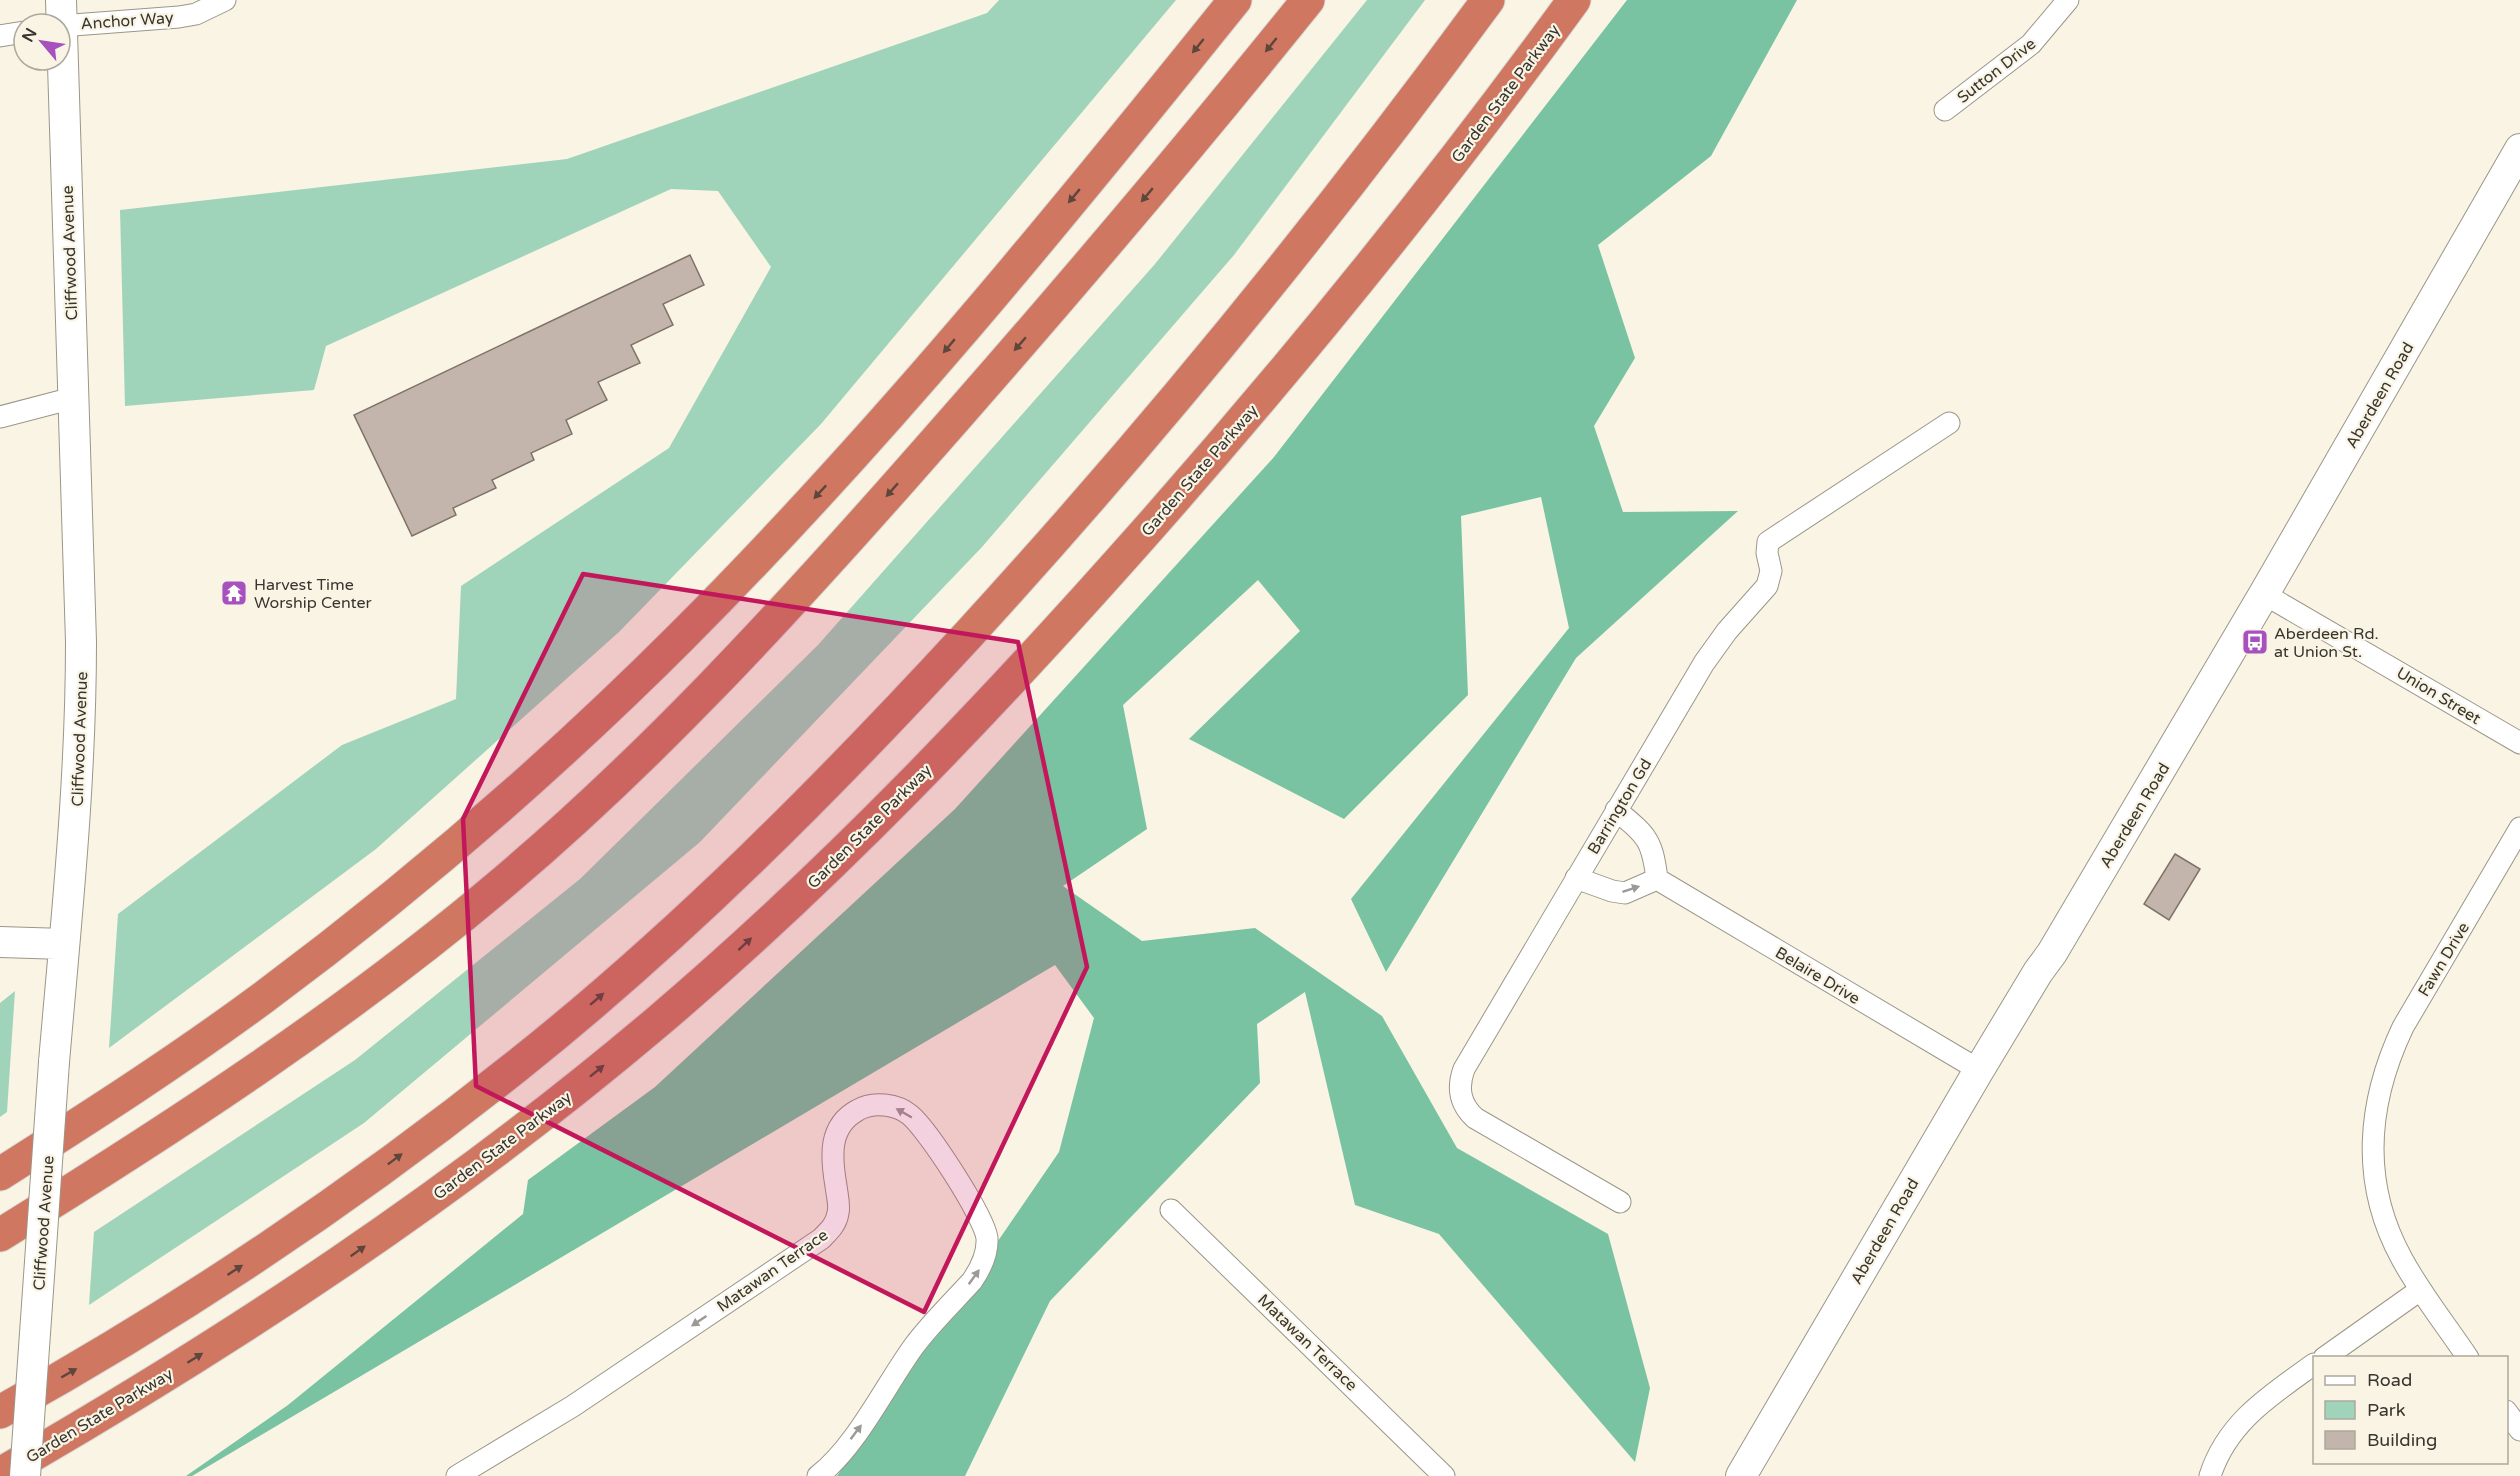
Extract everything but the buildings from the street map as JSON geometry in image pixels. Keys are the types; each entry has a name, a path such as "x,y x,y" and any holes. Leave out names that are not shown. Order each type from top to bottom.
{"highway":[{"path":"0,1174 166,1067 328,949 484,820 623,693 733,584 883,423 1051,225 1235,0"},
{"path":"0,1235 189,1116 329,1019 508,878 625,772 740,658 954,420 1190,145 1308,0"},
{"path":"0,1412 139,1331 268,1249 351,1191 537,1050 750,861 912,695 1112,474 1316,229 1488,0"},
{"name":"Garden State Parkway","path":"0,1474 93,1421 222,1342 351,1256 475,1167 654,1025 826,869 936,760 1042,647 1199,472 1395,236 1574,0"}],"street":[{"name":"Anchor Way","path":"72,17 179,17 196,14 225,0"},
{"name":"Sutton Drive","path":"1946,110 2031,44 2068,0"},
{"name":"Cliffwood Avenue","path":"25,1476 54,1062 79,771 81,711 63,72"},
{"name":"Aberdeen Road","path":"1741,1476 1978,1070 2052,953 2264,594 2520,149"},
{"path":"0,417 73,398"},
{"name":"Barrington Gd","path":"1620,1202 1475,1118 1461,1100 1460,1089 1464,1069 1704,663 1727,631 1767,586 1771,571 1767,553 1768,542 1949,423"},
{"name":"Union Street","path":"2264,594 2520,743"},
{"path":"1576,878 1612,891 1625,893 1657,879 1654,852 1650,841 1616,810"},
{"name":"Fawn Drive","path":"2467,1356 2420,1290 2392,1239 2377,1192 2373,1135 2378,1096 2390,1054 2403,1027 2520,828"},
{"name":"Belaire Drive","path":"1657,879 1978,1070"},
{"path":"0,942 64,944"},
{"name":"Matawan Terrace","path":"457,1476 573,1406 821,1239 833,1228 839,1212 832,1144 836,1132 844,1120 858,1109 886,1105 911,1115 928,1137 979,1215 987,1240 986,1254 972,1281 915,1345 834,1461 818,1476"},
{"name":"Matawan Terrace","path":"1172,1210 1444,1476"},
{"path":"2327,1356 2420,1290"},
{"path":"2210,1476 2223,1445 2240,1421 2313,1365"},
{"path":"2508,1414 2520,1430"}],"highlighted area":[{"path":"583,574 1018,642 1087,967 924,1312 476,1086 463,819"}],"green space":[{"path":"999,0 1176,0 821,424 619,632 376,849 109,1048 118,914 342,745 456,699 461,586 669,448 771,267 718,191 671,189 326,346 314,390 125,406 120,210 567,159 987,13"},
{"path":"1367,0 1425,0 1234,255 982,547 700,842 364,1123 89,1305 94,1232 355,1060 580,879 818,645 1155,264"},
{"path":"1627,0 1797,0 1711,156 1598,245 1635,358 1594,426 1623,512 1738,511 1576,658 1386,972 1351,899 1569,628 1541,497 1461,516 1468,695 1344,819 1189,739 1300,631 1258,580 1123,705 1147,829 1063,886 1142,941 1255,928 1382,1016 1457,1148 1608,1234 1650,1388 1635,1462 1439,1234 1355,1205 1305,992 1257,1024 1260,1083 1050,1301 965,1476 837,1476 1059,1152 1094,1018 1055,965 192,1476 186,1476 288,1405 523,1214 528,1180 655,1087 955,809 1274,457"},
{"path":"15,991 7,1112 0,1117 0,1003"}],"place":[{"name":"Harvest Time Worship Center","path":"234,593"},
{"name":"Aberdeen Rd. at Union St.","path":"2255,642"}]}
